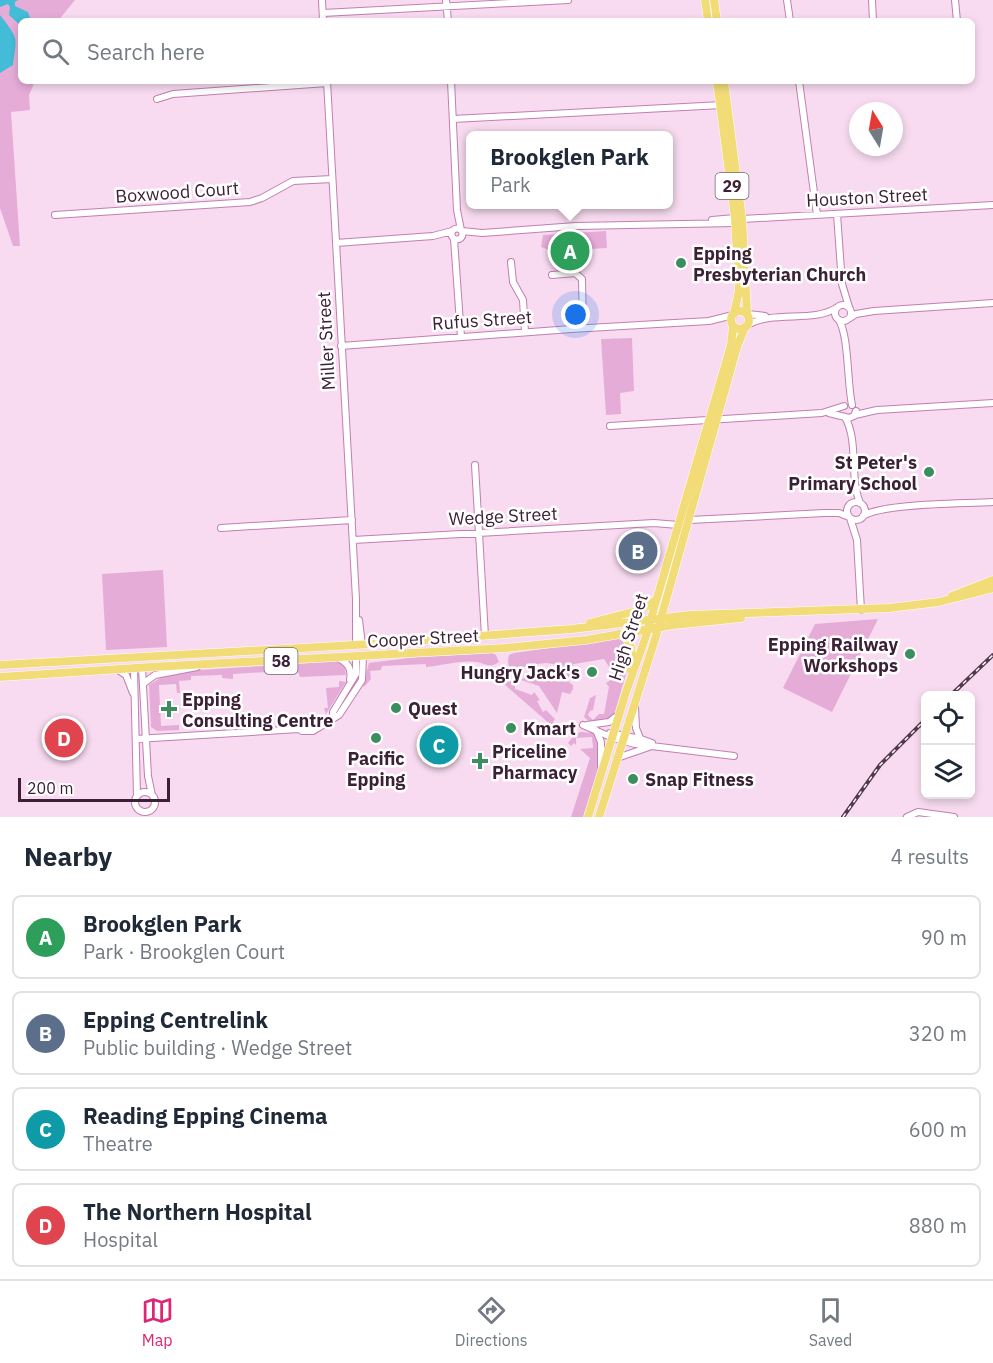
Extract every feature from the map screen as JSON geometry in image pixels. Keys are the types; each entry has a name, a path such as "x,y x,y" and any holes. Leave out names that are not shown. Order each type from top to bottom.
{"main road":[{"path":"705,0 708,18"},
{"path":"714,0 717,18"},
{"name":"29","path":"718,84 724,105"},
{"name":"29","path":"724,84 724,105 749,319 746,326"},
{"name":"29","path":"732,326 739,291 738,220"},
{"path":"734,314 741,310 748,313"},
{"path":"732,326 738,329 746,326"},
{"name":"High Street","path":"599,817 690,520 731,345 732,326"},
{"name":"High Street","path":"588,817 611,734 647,629 679,522 746,326"},
{"name":"Wedge Street","path":"679,522 690,520"},
{"name":"Cooper Street","path":"927,604 993,580"},
{"name":"Cooper Street","path":"0,677 506,648 657,627 927,604 960,598 993,588"},
{"name":"58","path":"572,629 632,613 646,608 655,600"},
{"name":"Cooper Street","path":"0,665 485,636 572,629 690,615 847,611"},
{"path":"619,634 625,636 632,652 626,692"},
{"path":"485,636 503,642 506,648"},
{"path":"359,645 359,656"},
{"path":"138,657 138,668"}],"street":[{"path":"322,0 323,17 447,3 568,0"},
{"path":"787,0 790,18"},
{"path":"872,0 873,18"},
{"path":"956,0 957,18"},
{"path":"447,3 448,18"},
{"path":"157,99 173,94 301,84"},
{"name":"Miller Street","path":"327,84 359,645"},
{"path":"451,84 461,337"},
{"path":"799,84 817,215"},
{"path":"453,119 724,105"},
{"name":"Boxwood Court","path":"56,215 250,202 293,181 332,179"},
{"name":"Houston Street","path":"336,243 576,226 697,223 993,205"},
{"path":"457,210 453,230 458,236"},
{"path":"837,214 842,284 852,313 845,341"},
{"name":"Houston Street","path":"433,236 453,230"},
{"path":"511,262 513,282 523,300 525,332"},
{"path":"552,275 575,273 582,279 583,328"},
{"path":"842,284 835,314 845,341 849,405 842,412 851,438"},
{"path":"746,326 762,318 815,315 844,305 874,311"},
{"path":"815,315 844,321 857,314 874,311 993,305"},
{"path":"748,313 775,317"},
{"name":"Rufus Street","path":"342,348 525,332 709,321 734,314"},
{"name":"Rufus Street","path":"709,321 732,326"},
{"path":"610,426 822,413 850,418 877,410 993,403"},
{"path":"849,405 856,410 851,438 853,480 847,512 857,540 861,610"},
{"path":"822,413 849,405 877,410"},
{"path":"475,465 485,636"},
{"path":"853,480 864,508 857,540"},
{"path":"849,505 855,502 887,508"},
{"path":"850,518 856,520 869,512 887,508 993,502"},
{"name":"Wedge Street","path":"824,513 849,505"},
{"name":"Wedge Street","path":"690,520 824,513 839,513 850,518"},
{"path":"221,528 352,520"},
{"name":"Wedge Street","path":"353,540 679,522"},
{"path":"333,718 333,712 356,674 359,656"},
{"path":"135,739 299,729 314,726 318,728 339,715 362,680 359,656"},
{"path":"337,657 348,665 351,675 350,684"},
{"path":"144,683 151,677 161,674 211,665"},
{"path":"138,668 144,683 148,776 155,802 152,817"},
{"path":"138,668 135,699 138,796 135,802 141,817"},
{"path":"116,670 126,675 135,699"},
{"path":"635,701 636,728 641,739"},
{"path":"618,715 609,722 594,725 583,724 624,738 734,756"},
{"path":"596,730 601,742 601,776"},
{"path":"624,738 641,739 658,745"},
{"path":"617,758 658,745"},
{"path":"138,796 145,792 152,795"},
{"path":"138,809 147,812 153,808"},
{"path":"907,817 918,812 954,817"}],"shaded area":[{"path":"0,0 75,0 60,18 18,18 18,84 34,84 29,95 30,110 11,112 20,246 13,246 0,208"},
{"path":"606,231 607,248 589,249 581,259 580,270 561,271 560,254 541,247 543,235"},
{"path":"632,338 634,391 620,393 621,414 606,415 601,339"},
{"path":"163,570 167,647 106,650 102,574"},
{"path":"878,619 832,712 783,688 815,624"},
{"path":"625,639 630,660 611,719 591,723 584,717 590,698 596,695 593,710 588,715 593,720 599,714 604,714 609,687 606,683 612,679 613,673 604,659 574,664 571,667 576,683 553,664 528,665 515,672 508,661 509,655 514,653"},
{"path":"492,653 496,655 499,662 493,665 457,662 426,667 426,664 382,666 381,670 370,671 371,679 364,687 363,685 369,663 417,657"},
{"path":"339,661 344,664 346,675 300,677 297,670 233,674 233,679 222,678 222,675 191,676 191,680 179,681 180,693 177,693 176,684 159,685 161,726 179,725 179,730 157,731 151,727 149,685 165,675 200,670"},
{"path":"552,669 573,685 570,694 562,692 557,713 539,686 521,680 536,670"},
{"path":"493,672 499,672 506,678 517,681 512,684 515,689 532,695 534,692 540,700 537,701 543,712 546,710 555,719 553,722 560,729 563,726 560,737 556,737 559,732"},
{"path":"339,681 346,682 326,714 324,708 328,708 326,688 339,687"},
{"path":"581,732 598,736 598,769 583,817 571,817 590,758 580,749 593,748 592,737 576,738 576,745 574,743 571,746 568,743 575,734"}],"water":[{"path":"0,0 18,0 15,6 28,12 30,18 18,18 18,23 9,15 8,4 0,7"},
{"path":"0,15 14,34 16,43 13,65 0,73"}],"railway":[{"path":"955,691 993,655"},
{"path":"843,817 880,765 921,724"}],"place":[{"name":"Brookglen Park","path":"570,251"},
{"name":"Epping Presbyterian Church","path":"681,263"},
{"name":"St Peter's Primary School","path":"929,472"},
{"name":"Epping Centrelink","path":"638,551"},
{"name":"Epping Railway Workshops","path":"910,654"},
{"name":"Hungry Jack's","path":"592,672"},
{"name":"Quest","path":"396,708"},
{"name":"Epping Consulting Centre","path":"169,709"},
{"name":"Kmart","path":"511,728"},
{"name":"The Northern Hospital","path":"64,738"},
{"name":"Pacific Epping","path":"376,738"},
{"name":"Reading Epping Cinema","path":"439,745"},
{"name":"Priceline Pharmacy","path":"480,761"},
{"name":"Snap Fitness","path":"633,779"}]}
